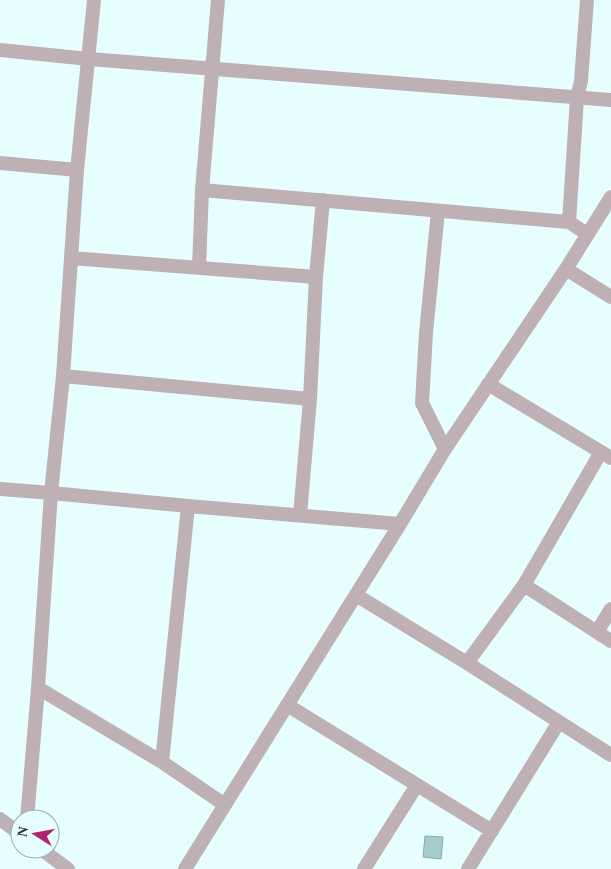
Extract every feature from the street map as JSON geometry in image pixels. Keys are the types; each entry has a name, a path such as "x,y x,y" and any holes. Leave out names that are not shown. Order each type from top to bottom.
{"street":[{"path":"28,809 51,493 63,376 77,170 94,0"},
{"path":"199,267 202,190 218,0"},
{"path":"569,222 577,98 581,81 587,0"},
{"path":"0,50 89,59 611,100"},
{"path":"0,164 77,170"},
{"path":"202,190 569,222 587,234"},
{"path":"185,869 445,449 566,269 611,197"},
{"path":"300,515 310,399 316,277 323,200"},
{"path":"438,211 426,333 422,403 445,449"},
{"path":"71,258 316,277"},
{"path":"566,269 611,297"},
{"path":"63,376 310,399"},
{"path":"467,663 524,585 606,455 488,384"},
{"path":"0,489 400,524"},
{"path":"162,762 188,506"},
{"path":"524,585 611,640"},
{"path":"356,595 611,754"},
{"path":"597,632 611,609"},
{"path":"38,688 162,762 225,805"},
{"path":"287,705 492,831"},
{"path":"468,869 560,722"},
{"path":"364,869 417,785"},
{"path":"54,859 68,869"}],"building":[{"path":"425,836 443,837 441,859 423,857"}]}
